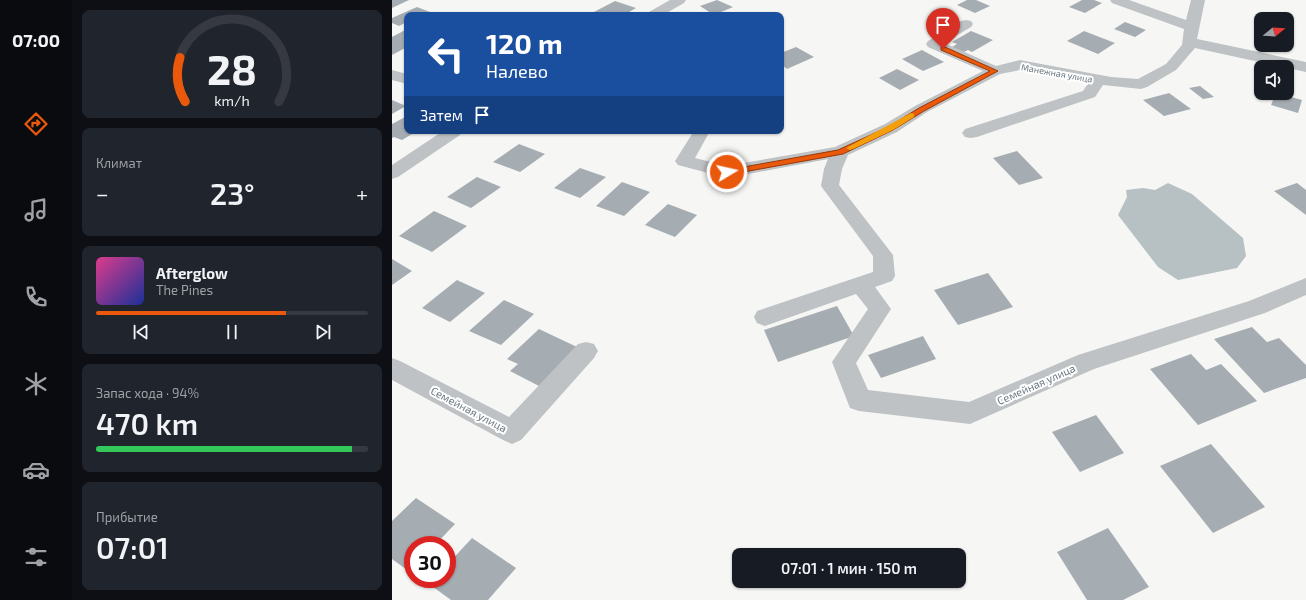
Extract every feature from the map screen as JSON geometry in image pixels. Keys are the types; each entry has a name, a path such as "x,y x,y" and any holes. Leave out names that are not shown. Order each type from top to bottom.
{"street":[{"path":"659,12 678,0"},
{"path":"1117,0 1190,34 1306,67"},
{"name":"Манежная улица","path":"700,134 684,161 727,172 840,152 891,128 921,109 995,71 1020,65 1098,80 1141,84 1171,67 1189,46 1190,34 1198,0"},
{"path":"966,24 933,44 995,71"},
{"path":"392,75 404,78"},
{"path":"971,134 1089,94 1098,80"},
{"path":"392,173 450,134"},
{"path":"765,317 884,276 883,255 830,186 833,169 840,152"},
{"name":"Семейная улица","path":"861,284 880,309 844,362 859,400 970,413 1086,362 1257,307 1306,286"},
{"name":"Семейная улица","path":"392,368 512,432 586,351"}],"shaded area":[{"path":"1168,183 1192,194 1243,238 1246,256 1237,268 1178,280 1158,267 1118,215 1127,197 1126,190 1143,188 1155,190"}],"building":[{"path":"392,0 409,0 392,8"},
{"path":"717,0 733,7 721,12 709,12 700,6"},
{"path":"967,0 976,0 990,6 975,13 957,5"},
{"path":"1082,0 1094,0 1102,3 1085,13 1069,7"},
{"path":"615,1 636,8 629,12 594,12"},
{"path":"417,7 430,12 406,12"},
{"path":"404,13 404,24 399,26 392,23 392,18"},
{"path":"1125,22 1146,30 1135,37 1114,29"},
{"path":"404,31 404,49 392,55 392,37"},
{"path":"971,31 993,40 972,52 968,50 964,52 952,47 957,44 952,42"},
{"path":"1084,31 1115,43 1098,54 1067,41"},
{"path":"796,47 814,57 787,69 784,66 784,52"},
{"path":"922,50 944,62 923,71 902,59"},
{"path":"897,69 919,80 900,90 879,78"},
{"path":"1200,86 1214,97 1203,99 1189,88"},
{"path":"1169,93 1191,109 1164,116 1143,100"},
{"path":"1294,98 1302,100 1298,113 1271,105 1273,100 1294,100"},
{"path":"392,100 404,105 404,107 392,114"},
{"path":"404,118 404,134 412,134 402,140 394,137 392,138 392,124"},
{"path":"519,144 545,154 520,172 493,162"},
{"path":"1017,151 1043,178 1019,185 993,158"},
{"path":"580,168 606,177 580,198 554,188"},
{"path":"477,177 501,187 471,208 447,197"},
{"path":"622,182 650,192 624,216 596,206"},
{"path":"1297,183 1306,190 1306,215 1274,191"},
{"path":"668,204 697,215 675,237 645,225"},
{"path":"434,211 467,226 432,252 399,236"},
{"path":"392,259 412,271 392,285"},
{"path":"988,273 1013,307 958,325 934,290"},
{"path":"457,280 485,293 450,322 422,308"},
{"path":"504,300 534,314 501,345 469,331"},
{"path":"837,306 854,336 778,362 764,330"},
{"path":"1252,327 1267,342 1279,338 1306,365 1306,378 1264,393 1214,339"},
{"path":"539,329 577,347 539,386 510,371 518,364 507,359"},
{"path":"923,336 936,359 881,378 868,355"},
{"path":"1191,354 1206,370 1221,364 1257,401 1198,425 1150,369"},
{"path":"1096,415 1124,453 1080,472 1052,432"},
{"path":"1211,444 1265,507 1213,533 1160,466"},
{"path":"416,498 455,524 444,536 404,536 404,568 392,559 392,521"},
{"path":"1108,528 1149,587 1123,600 1087,600 1057,552"},
{"path":"472,538 516,568 488,600 451,600 434,588 456,588 456,555"}],"slow traffic":[{"path":"850,148 891,128 911,115"}],"route":[{"path":"727,172 792,162 840,152 891,128 921,109 995,71 943,49"}]}
